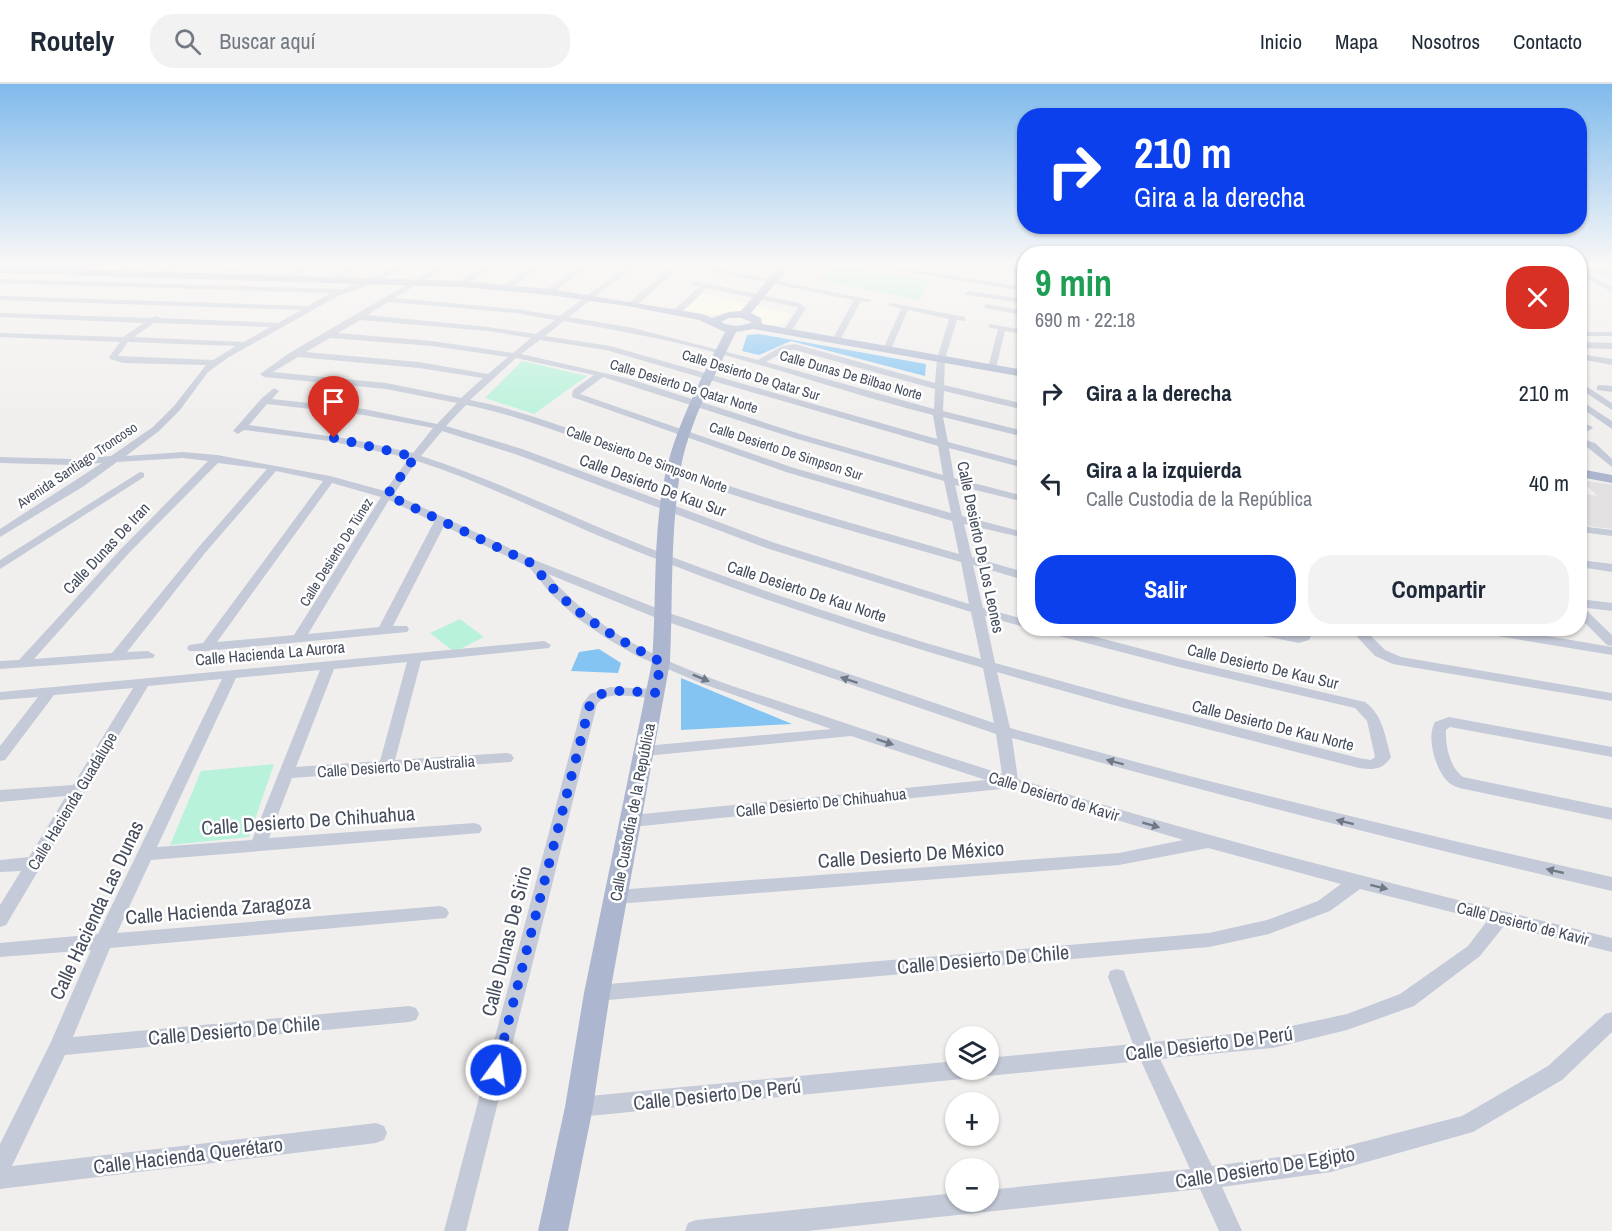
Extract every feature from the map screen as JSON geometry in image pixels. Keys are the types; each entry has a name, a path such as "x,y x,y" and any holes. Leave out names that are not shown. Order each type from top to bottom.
{"main road":[{"path":"706,317 1017,373"},
{"path":"706,317 730,320 755,318 757,323 754,326"},
{"name":"Calle Custodia de la República","path":"553,1231 579,1107 597,993 661,662 664,616 663,558 673,471 695,403 720,351 730,320 734,317"},
{"path":"1587,474 1612,479"}],"street":[{"path":"47,317 279,325"},
{"path":"159,317 126,339 113,355 115,358 213,363"},
{"name":"Avenida Santiago Troncoso","path":"0,534 117,459 156,429 177,408 198,378 213,363 295,317"},
{"path":"294,354 359,317"},
{"name":"Calle Desierto De Qatar Sur","path":"359,317 467,326 608,348 707,375 802,406 1017,463"},
{"name":"Calle Dunas De Bilbao Norte","path":"550,317 633,330 720,351 938,414 1017,432"},
{"path":"787,332 796,317"},
{"path":"836,340 849,317"},
{"path":"887,349 901,317"},
{"name":"Calle Desierto De Los Leones","path":"950,317 958,318 941,359 938,414 949,480 1003,731 1011,783"},
{"name":"Calle Desierto De Túnez","path":"299,638 387,495 415,457 464,400 515,355 564,318"},
{"path":"992,326 1017,331"},
{"path":"992,368 1002,328"},
{"path":"1587,334 1612,334"},
{"path":"0,335 244,344"},
{"name":"Calle Desierto De Qatar Norte","path":"328,335 425,342 515,355 601,374 797,436 1017,497"},
{"path":"1587,345 1612,346"},
{"path":"760,362 784,348 795,347 939,387 1017,404"},
{"path":"294,354 419,365 490,377"},
{"name":"Calle Desierto De Simpson Norte","path":"294,354 264,374 366,383 464,400 539,420 673,471 812,516 1017,574"},
{"path":"1587,358 1612,362"},
{"name":"Calle Desierto De Simpson Sur","path":"601,374 575,395 683,435 790,470 959,519 1017,533"},
{"path":"1600,388 1612,390"},
{"path":"1587,390 1612,407"},
{"path":"264,401 274,391"},
{"name":"Calle Desierto De Kau Sur","path":"264,401 351,410 440,427 502,445 667,509 874,581 1017,621"},
{"name":"Calle Desierto De Kau Norte","path":"264,401 239,429 334,438 415,457 473,478 663,558 807,609 990,667 1161,714 1372,765"},
{"path":"1587,408 1612,426"},
{"path":"1587,444 1612,464"},
{"name":"Calle Desierto de Kavir","path":"0,460 62,462 183,455 274,467 330,479 387,495 533,564 664,616 1003,731 1195,784 1364,827 1612,884"},
{"name":"Calle Dunas De Iran","path":"22,663 125,551 217,458"},
{"path":"116,657 201,550 274,467"},
{"path":"0,565 140,475"},
{"path":"330,479 200,647 402,629"},
{"path":"384,631 441,520"},
{"path":"1587,530 1612,533"},
{"name":"Calle Desierto de Kavir","path":"533,564 547,584 580,613 617,638 661,662 735,691 1011,783 1208,841 1357,882 1612,945"},
{"path":"1587,565 1612,568"},
{"path":"1587,604 1612,607"},
{"path":"1587,619 1612,642"},
{"name":"Calle Desierto De Kau Sur","path":"1076,636 1179,663 1350,702 1368,710 1373,717 1383,757 1380,762 1372,765"},
{"path":"1364,636 1388,657 1408,663 1612,698"},
{"path":"1521,636 1612,651"},
{"name":"Calle Hacienda La Aurora","path":"0,696 544,645"},
{"path":"0,665 148,655"},
{"path":"386,766 415,656"},
{"path":"258,845 329,664"},
{"name":"Calle Hacienda Las Dunas","path":"0,1167 59,1047 104,941 232,673"},
{"name":"Calle Hacienda Guadalupe","path":"0,920 144,681"},
{"path":"0,756 50,691"},
{"name":"Calle Dunas De Sirio","path":"455,1231 592,698 607,692 655,693"},
{"path":"1612,752 1449,722 1440,725 1437,731 1448,772 1454,779 1464,784 1612,814"},
{"path":"645,751 852,731"},
{"name":"Calle Desierto De Australia","path":"286,774 506,758"},
{"name":"Calle Desierto De Chihuahua","path":"632,821 1011,783"},
{"path":"0,796 78,790"},
{"name":"Calle Desierto De Chihuahua","path":"145,854 474,829"},
{"name":"Calle Desierto De México","path":"616,897 1119,859 1208,841"},
{"path":"0,866 34,863"},
{"name":"Calle Desierto De Chile","path":"597,993 1209,940 1269,927 1324,906 1357,882"},
{"name":"Calle Hacienda Zaragoza","path":"0,950 440,913"},
{"name":"Calle Desierto De Perú","path":"999,1066 1273,1039 1347,1022 1407,1000 1474,951 1501,917"},
{"path":"1117,977 1146,1051 1231,1231"},
{"name":"Calle Desierto De Chile","path":"59,1047 409,1014"},
{"name":"Calle Desierto De Egipto","path":"999,1200 1206,1178 1331,1161 1466,1125 1555,1073 1612,1020"},
{"name":"Calle Desierto De Perú","path":"579,1107 945,1072"},
{"name":"Calle Hacienda Querétaro","path":"0,1178 376,1133"},
{"path":"696,1231 945,1206"}],"shaded area":[{"path":"723,317 789,317 780,326"},
{"path":"1587,481 1612,485 1612,529 1587,526 1587,494 1598,496 1587,486"}],"green space":[{"path":"522,361 587,376 534,414 485,398"},
{"path":"460,619 484,637 454,652 430,633"},
{"path":"274,764 249,837 170,845 201,771"}],"water":[{"path":"759,334 926,364 925,376 791,341 759,355 742,351 747,335"},
{"path":"599,649 621,663 618,673 571,671 579,652"},
{"path":"681,678 792,724 681,730"}],"route":[{"path":"334,438 415,457 387,495 533,564 547,584 580,613 604,631 661,662 655,693 607,692 592,698 496,1070"}]}
